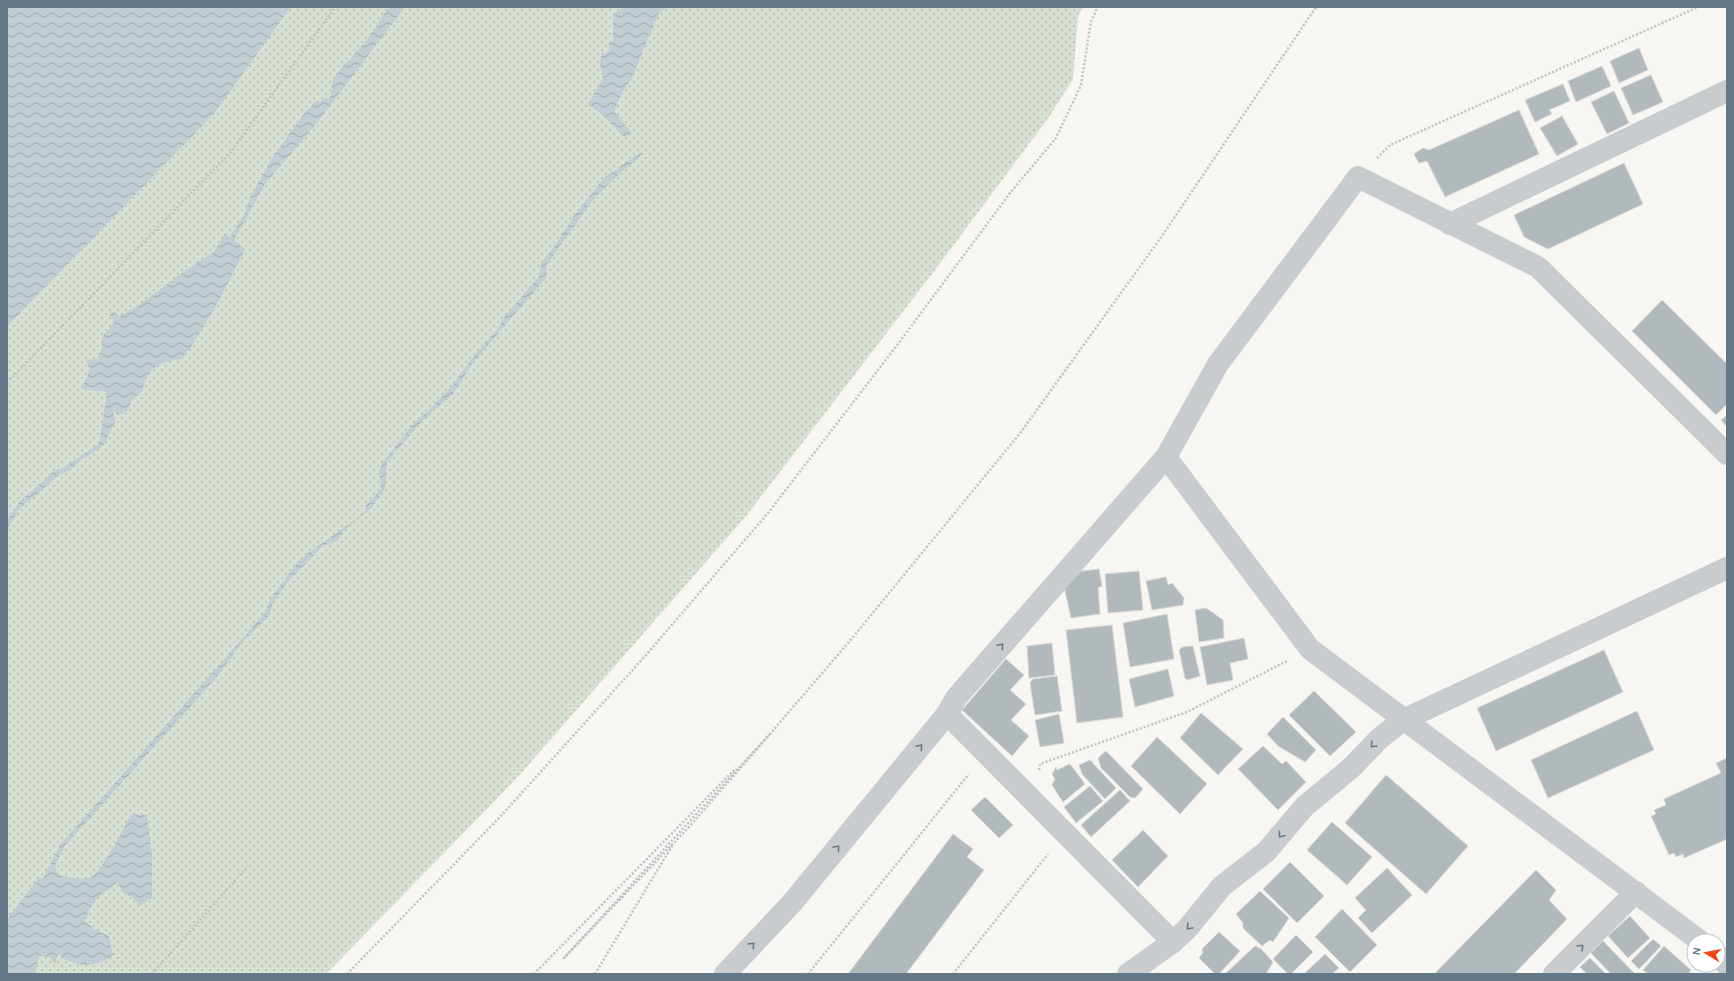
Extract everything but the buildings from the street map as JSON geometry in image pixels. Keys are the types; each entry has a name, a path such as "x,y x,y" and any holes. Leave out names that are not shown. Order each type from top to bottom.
{"street":[{"path":"1450,224 1727,92"},
{"path":"725,974 792,903 947,714 956,698 1166,457 1218,364 1358,177 1538,267 1727,454"},
{"path":"1166,457 1310,649 1690,933"},
{"path":"1128,974 1173,942 1200,915 1222,886 1266,852 1305,806 1351,768 1380,738 1403,720 1727,568"},
{"path":"947,714 1173,942"},
{"path":"1554,974 1636,892"}],"path":[{"path":"7,384 231,152 335,7"},
{"path":"347,974 510,805 646,655 773,506 898,344 1010,193 1056,138 1081,85 1091,21 1098,7"},
{"path":"770,734 564,958 675,842 770,734 854,636 1021,432 1162,236 1316,7"},
{"path":"1358,177 1390,145 1698,7"},
{"path":"1039,807 1040,764 1187,712 1310,649"},
{"path":"534,974 770,734"},
{"path":"808,974 985,753"},
{"path":"953,974 1065,833"},
{"path":"595,974 675,842"},
{"path":"152,974 248,866"}],"shaded area":[{"path":"291,7 1083,7 1078,16 1073,79 1049,117 941,262 746,516 516,779 326,974 7,974 7,327 214,114"}],"water":[{"path":"7,7 291,7 214,114 7,327"},
{"path":"389,7 405,7 317,123 265,184 234,240 245,249 224,292 200,333 182,359 164,362 155,367 148,376 142,391 133,399 127,411 117,415 113,407 115,422 103,446 81,460 70,470 61,474 20,508 7,530 7,520 20,501 53,472 64,467 99,444 107,392 81,389 90,370 86,360 97,359 102,349 102,337 115,322 109,314 113,311 120,316 142,303 186,270 214,252 225,233 230,237 244,215 251,195 274,155 306,111 316,101 320,102 325,98 330,99 333,79 367,40"},
{"path":"623,7 668,7 659,13 631,80 623,91 614,111 632,133 624,137 600,113 588,104 603,78 600,64 602,51 604,54 609,51 609,42 613,42 613,15"},
{"path":"644,150 639,158 620,173 590,203 547,264 546,278 472,364 454,393 422,421 387,462 385,488 371,509 347,527 337,541 323,546 288,582 273,603 268,617 240,645 217,677 64,847 55,866 58,875 89,878 94,875 106,859 131,814 147,815 152,855 152,898 140,906 132,897 122,892 118,882 95,900 84,921 96,930 109,936 113,955 99,962 86,965 72,962 58,954 55,964 49,957 39,956 35,974 7,974 7,919 38,879 43,878 60,845 264,614 271,598 300,559 364,513 366,505 381,489 379,470 384,461 412,425 450,388 498,328 505,316 540,275 541,262 555,246 573,217 604,178"}]}
